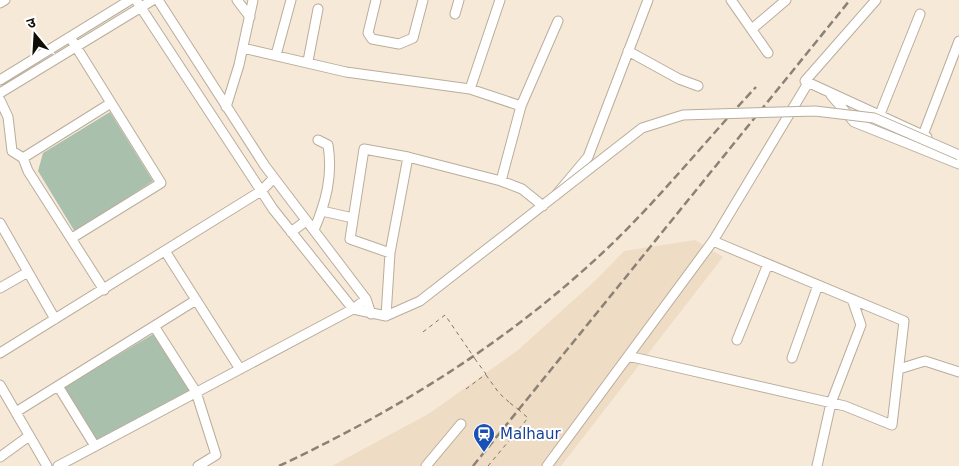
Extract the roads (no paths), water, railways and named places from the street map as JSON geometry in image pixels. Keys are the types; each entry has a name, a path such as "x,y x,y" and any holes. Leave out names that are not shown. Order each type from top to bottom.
{"street":[{"path":"0,3 4,0"},
{"path":"0,80 130,0"},
{"path":"0,92 75,46 138,3 153,0"},
{"path":"158,0 274,178 366,299 371,314"},
{"path":"237,0 250,17"},
{"path":"226,107 243,48 253,0"},
{"path":"276,55 292,0"},
{"path":"376,0 368,34 372,38 399,44 413,38 424,0"},
{"path":"455,14 459,0"},
{"path":"470,89 500,0"},
{"path":"556,195 588,157 648,0"},
{"path":"731,0 768,53"},
{"path":"547,466 713,241 807,82 876,0"},
{"path":"752,29 785,1"},
{"path":"138,3 261,191 291,232 353,309 371,314 386,316 420,301 642,128 683,115 815,111 874,118 959,155"},
{"path":"308,61 318,9"},
{"path":"880,114 920,14"},
{"path":"501,181 521,106 558,21"},
{"path":"70,37 161,184 72,238"},
{"path":"923,135 959,40"},
{"path":"243,48 308,61 346,72 470,89 521,106"},
{"path":"628,51 679,79 698,86"},
{"path":"807,82 959,151"},
{"path":"830,93 854,122 959,164"},
{"path":"0,100 8,117 12,151 23,158 28,171 104,290"},
{"path":"23,158 111,103"},
{"path":"314,230 322,211 332,167 328,145 318,140"},
{"path":"390,253 350,239 364,149 408,157 501,181 522,189 543,206"},
{"path":"386,316 390,253 408,157"},
{"path":"0,353 261,191 274,178"},
{"path":"322,211 353,218"},
{"path":"291,232 306,220"},
{"path":"0,223 55,319"},
{"path":"628,356 845,406 892,425 904,321 713,241"},
{"path":"165,252 240,369"},
{"path":"737,340 768,264"},
{"path":"0,288 28,272"},
{"path":"792,358 818,285"},
{"path":"58,466 353,309 366,299"},
{"path":"817,466 831,403 861,325 852,299"},
{"path":"16,412 196,300"},
{"path":"154,326 196,392 216,455 198,466"},
{"path":"899,369 925,361 959,372"},
{"path":"0,385 47,466"},
{"path":"58,386 95,446"},
{"path":"426,466 461,424"},
{"path":"0,456 29,436"}],"railway":[{"path":"473,466 850,0"},
{"path":"279,466 414,394 498,339 539,308 578,275 634,222 756,87"}],"place":[{"name":"Malhaur","path":"484,453"}]}
